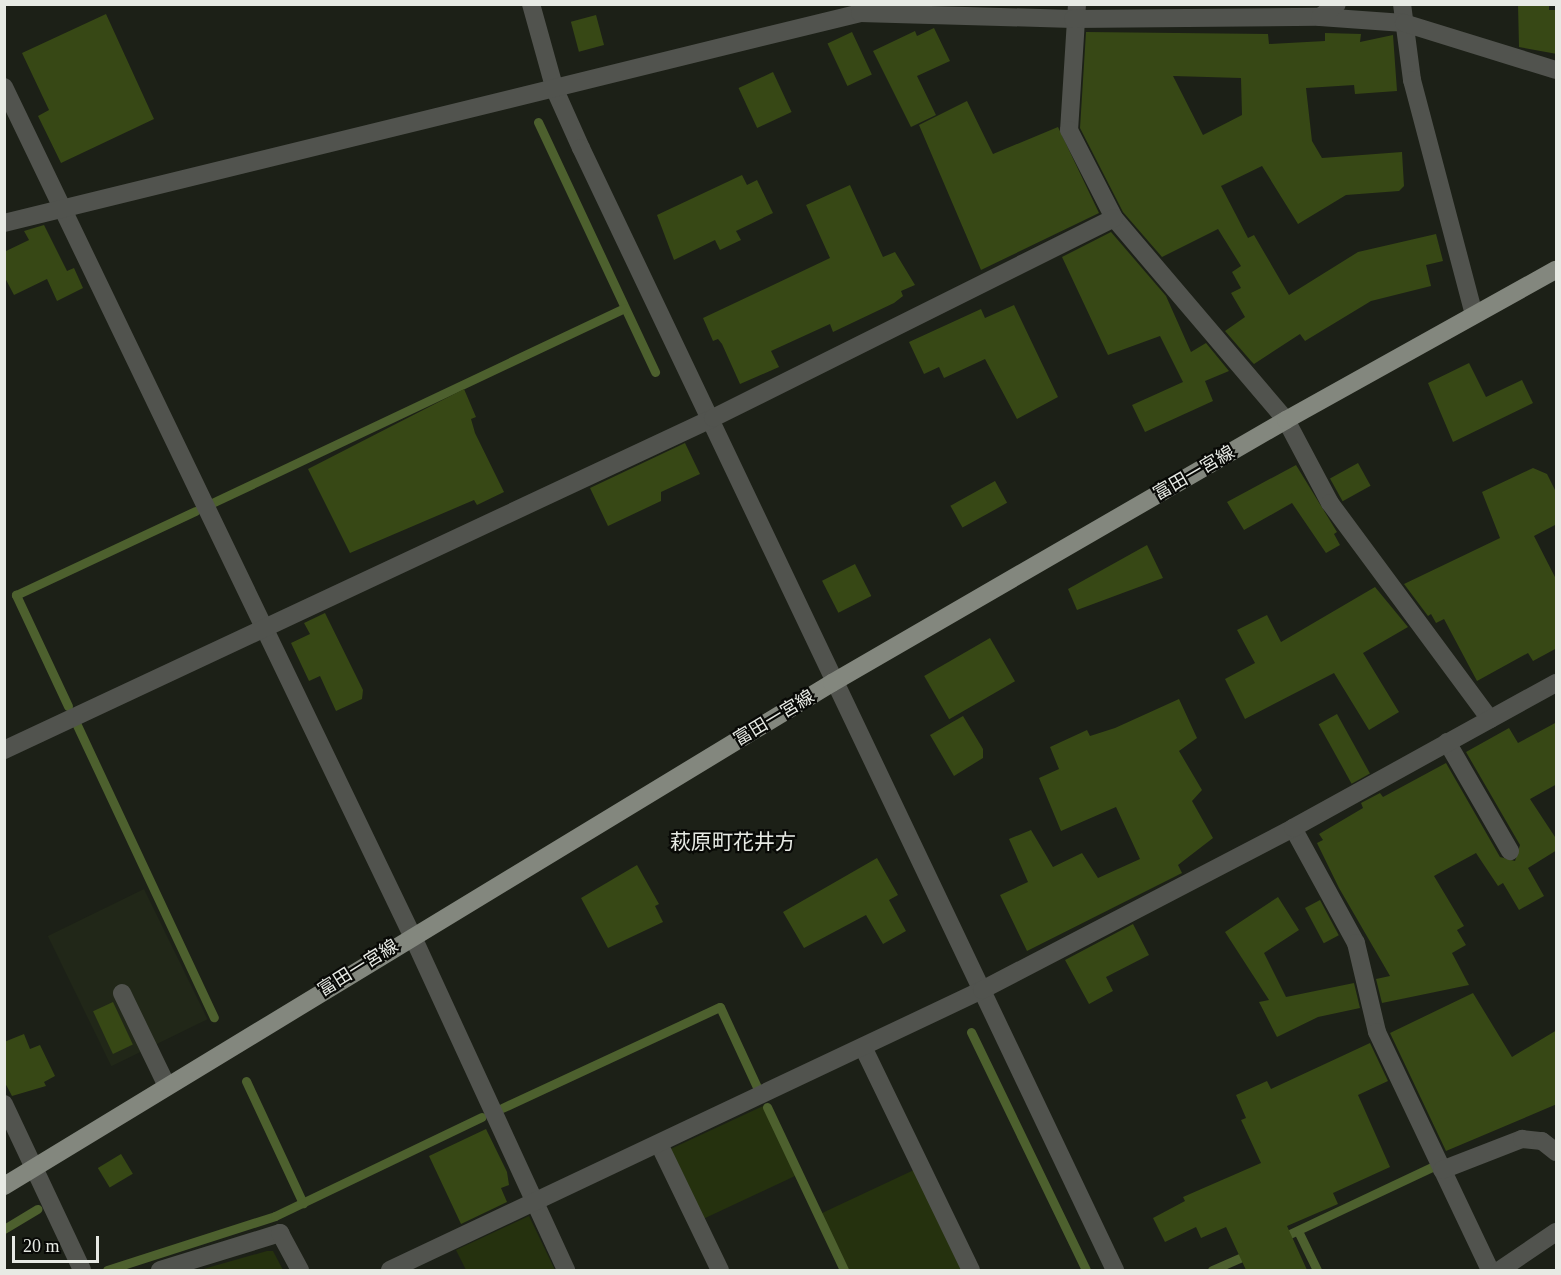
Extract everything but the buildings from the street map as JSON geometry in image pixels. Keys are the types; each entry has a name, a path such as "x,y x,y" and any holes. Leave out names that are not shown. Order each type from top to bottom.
{"main road":[{"name":"富田一宮線","path":"4,1186 412,935 832,683 1286,420 1557,270"}],"street":[{"path":"531,4 555,90 713,418 832,683 982,990 1114,1270"},
{"path":"839,4 861,13"},
{"path":"1320,17 1338,4"},
{"path":"1402,4 1412,80 1474,314"},
{"path":"1075,12 1069,130 1114,218 1286,420 1330,503 1490,719"},
{"path":"4,223 555,90 861,13 1075,12 1320,17 1404,23 1557,70"},
{"path":"4,87 412,935 566,1270"},
{"path":"4,750 713,418 1114,218"},
{"path":"390,1270 982,990 1293,828 1557,683"},
{"path":"1447,742 1510,851"},
{"path":"1293,828 1356,943 1377,1032 1490,1270"},
{"path":"122,993 167,1086"},
{"path":"863,1047 971,1270"},
{"path":"4,1104 82,1270"},
{"path":"1443,1170 1522,1139 1542,1141 1557,1152"},
{"path":"659,1143 720,1270"},
{"path":"1500,1270 1557,1232"},
{"path":"160,1270 280,1233 300,1270"}],"shaded area":[{"path":"144,889 208,1019 111,1066 48,936"}],"green space":[{"path":"763,1106 796,1176 703,1219 671,1149"},
{"path":"916,1169 964,1270 847,1270 820,1214"},
{"path":"529,1216 555,1270 466,1270 456,1250"},
{"path":"273,1251 283,1270 200,1270"}],"waterway":[{"path":"538,122 655,372"},
{"path":"212,503 624,308"},
{"path":"68,706 16,595 195,511"},
{"path":"76,723 214,1017"},
{"path":"502,1108 720,1007 757,1087"},
{"path":"971,1032 1086,1270"},
{"path":"246,1081 303,1203"},
{"path":"767,1107 844,1270"},
{"path":"107,1270 275,1216 482,1117"},
{"path":"1279,1239 1434,1166"},
{"path":"4,1229 37,1209"},
{"path":"1298,1231 1317,1270"},
{"path":"1212,1270 1251,1253"}],"district":[{"name":"萩原町花井方","path":"733,842"}]}
